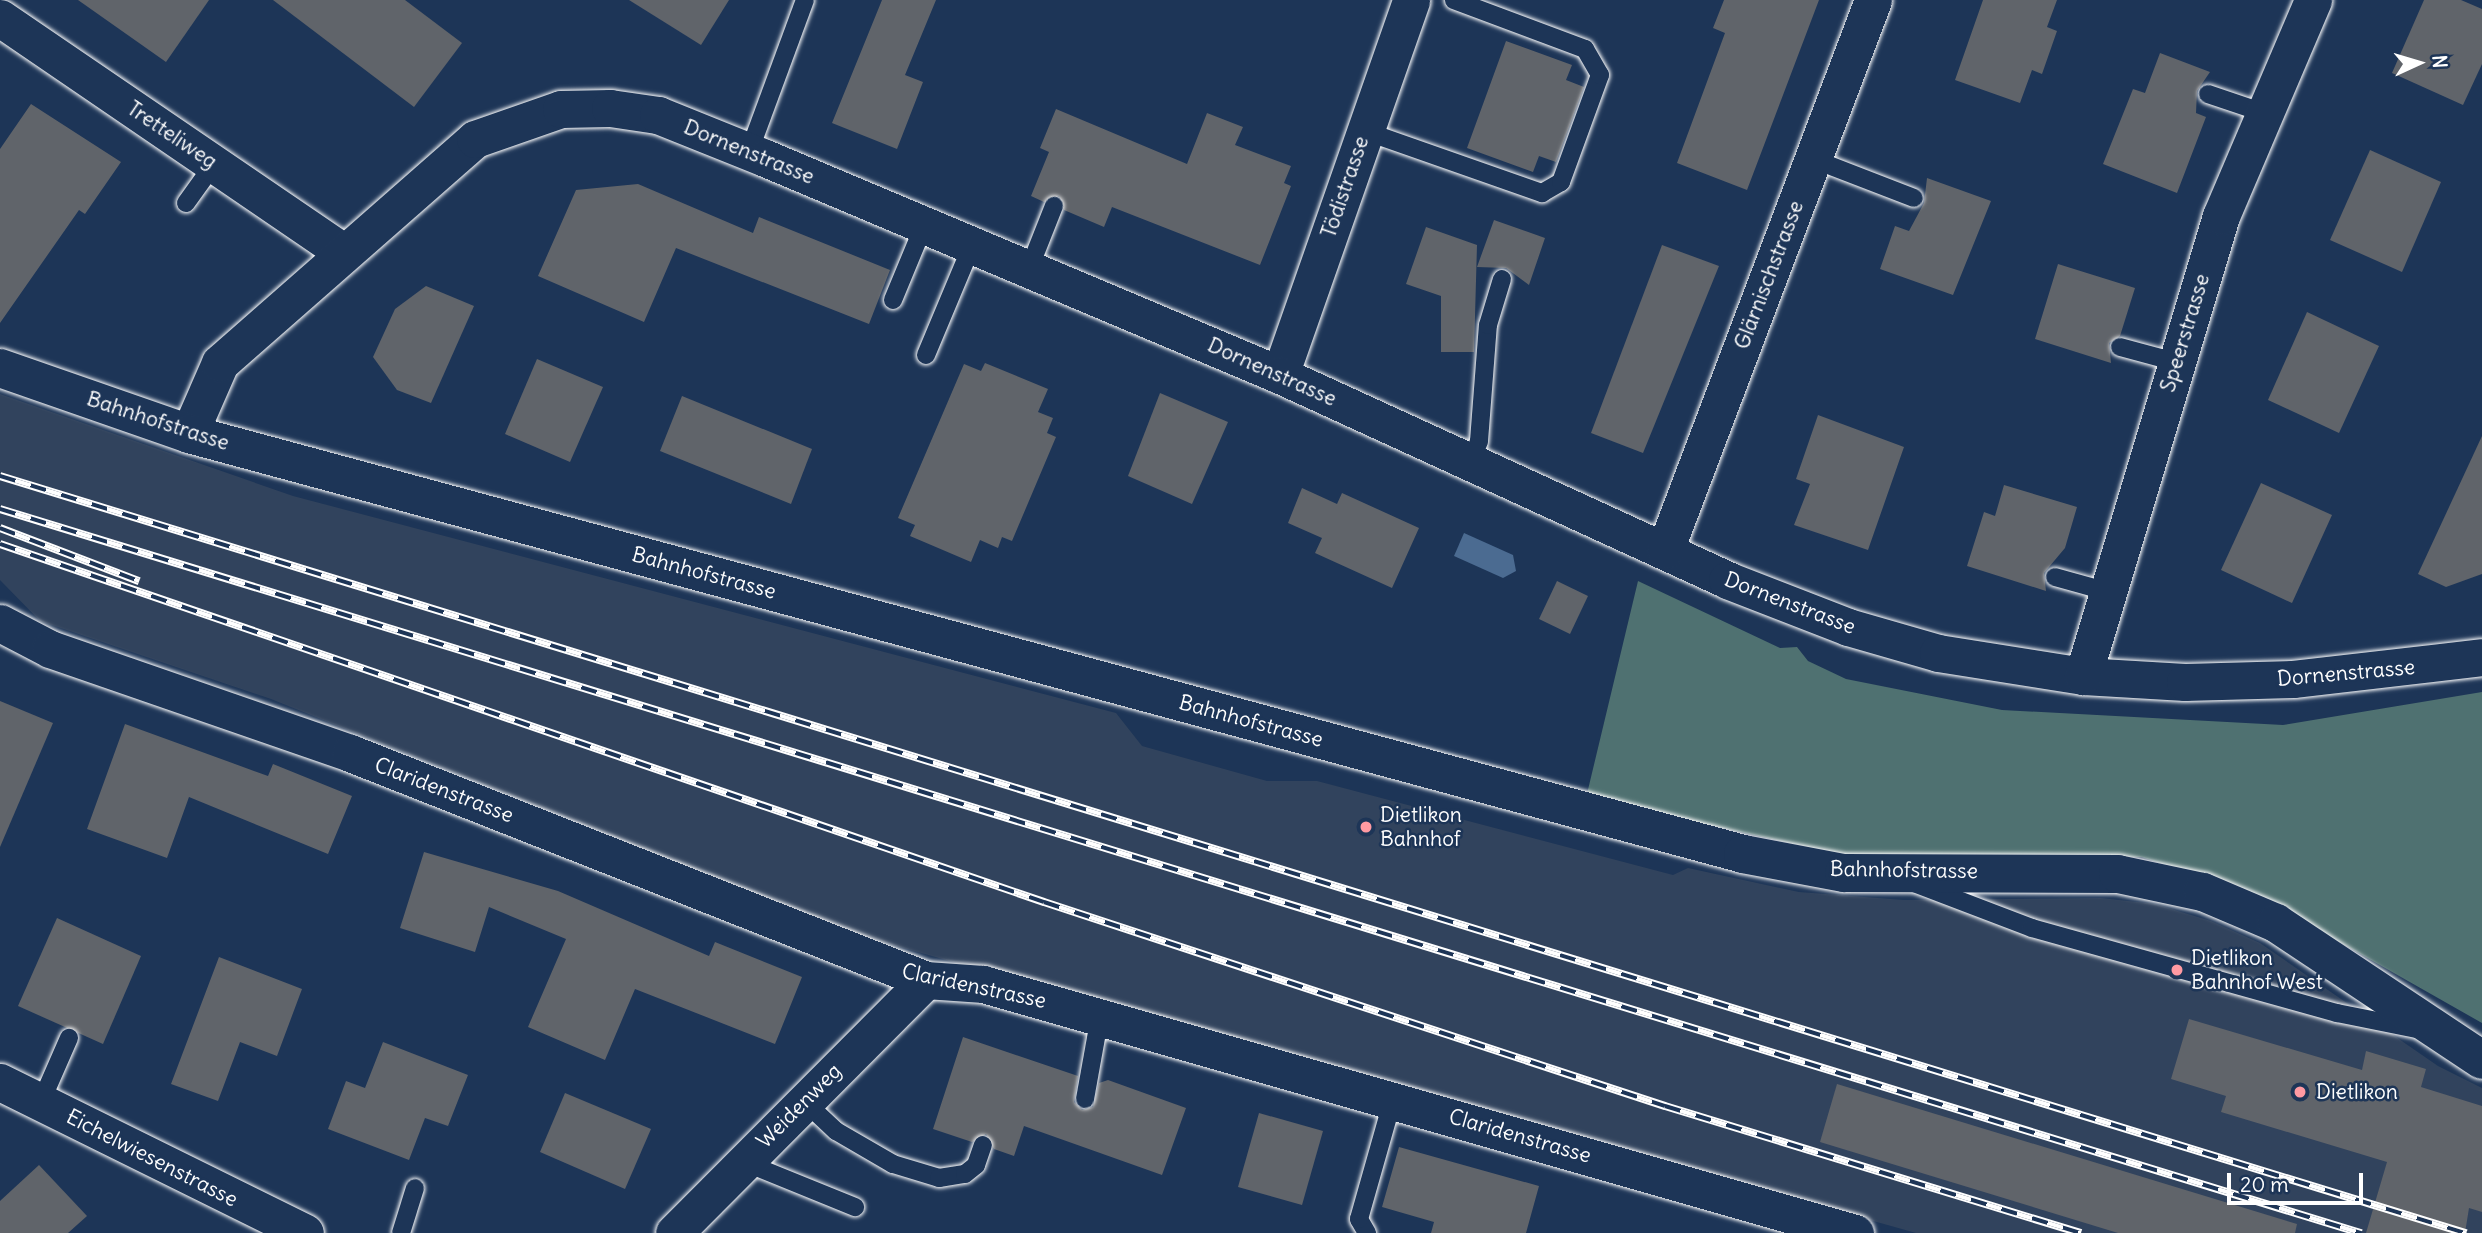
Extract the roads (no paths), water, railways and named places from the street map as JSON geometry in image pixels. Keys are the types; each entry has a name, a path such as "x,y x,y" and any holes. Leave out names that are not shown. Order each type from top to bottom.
{"street":[{"name":"Tödistrasse","path":"1280,375 1412,0"},
{"name":"Glärnischstrasse","path":"1665,550 1874,0"},
{"name":"Speerstrasse","path":"2083,676 2221,216 2313,0"},
{"name":"Tretteliweg","path":"0,18 344,252"},
{"name":"Dornenstrasse","path":"189,434 220,363 475,139 561,109 658,115 1280,375 1665,550 1848,627 1938,653 2083,676 2293,679 2482,657"},
{"name":"Bahnhofstrasse","path":"0,368 189,434 1743,854 1844,873 2073,870 2203,891 2317,948 2433,1032 2482,1060"},
{"name":"Claridenstrasse","path":"0,622 50,649 350,753 926,980 983,984 1855,1233"},
{"name":"Weidenweg","path":"674,1233 926,980"},
{"name":"Eichelwiesenstrasse","path":"0,1082 301,1232"}],"lane":[{"path":"750,152 805,0"},
{"path":"1365,131 1542,193 1561,182 1600,75 1585,48 1454,0"},
{"path":"2208,94 2264,113"},
{"path":"1813,159 1914,198"},
{"path":"186,204 214,164"},
{"path":"1029,269 1054,206"},
{"path":"893,300 924,225"},
{"path":"926,355 972,245"},
{"path":"1471,463 1482,419 1488,325 1502,279"},
{"path":"2120,346 2176,362"},
{"path":"2055,577 2109,592"},
{"path":"1891,873 2032,928 2326,1010 2433,1032"},
{"path":"1085,1099 1100,1016"},
{"path":"41,1102 69,1038"},
{"path":"1367,1233 1359,1219 1393,1099"},
{"path":"804,1101 836,1131 893,1164 939,1178 965,1174 976,1165 983,1145"},
{"path":"744,1162 855,1207"},
{"path":"401,1233 415,1188"}],"railway":[{"path":"0,476 2466,1233"},
{"path":"0,509 2361,1233"},
{"path":"0,528 139,581"},
{"path":"0,544 1044,902 1665,1106 2081,1233"}],"place":[{"name":"Dietlikon Bahnhof","path":"1366,827"},
{"name":"Dietlikon Bahnhof West","path":"2177,970"},
{"name":"Dietlikon","path":"2300,1092"}]}
